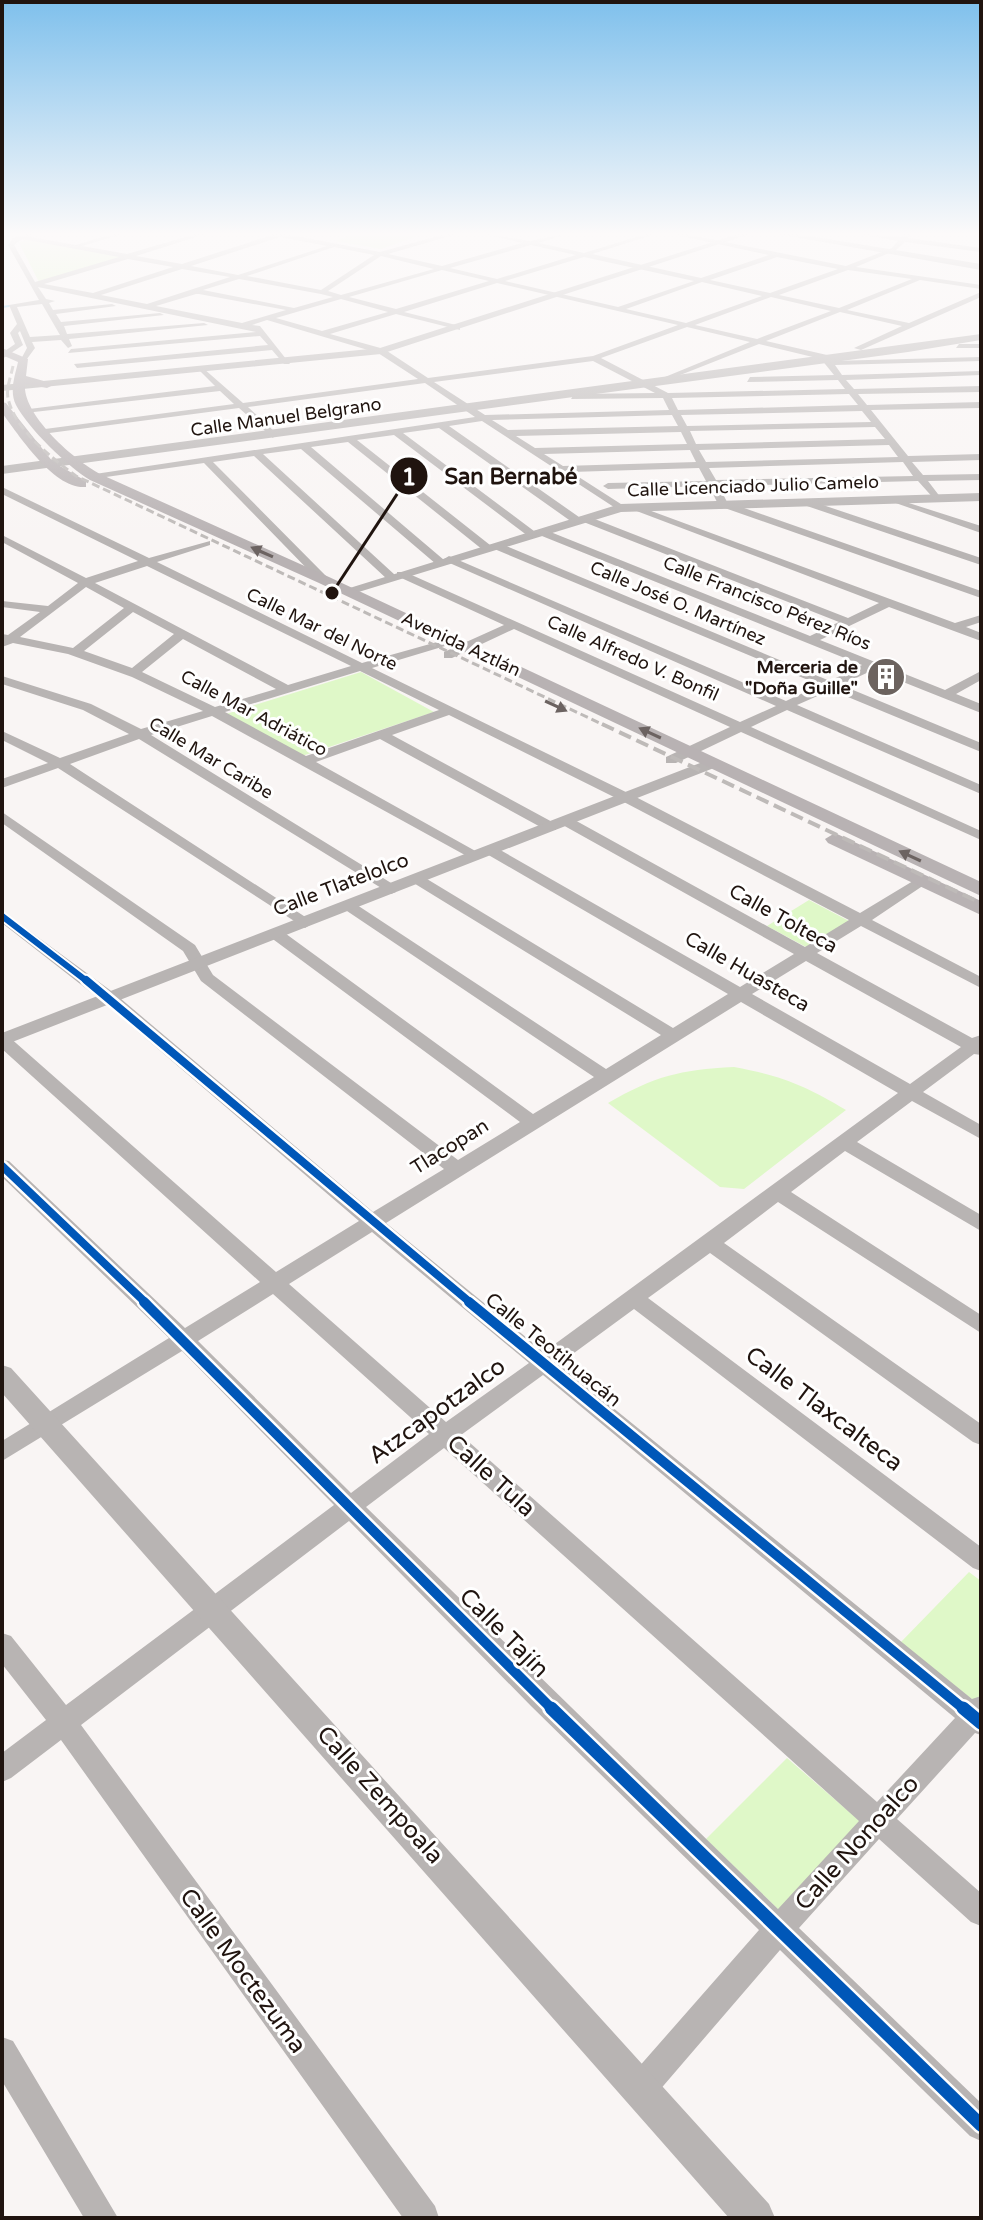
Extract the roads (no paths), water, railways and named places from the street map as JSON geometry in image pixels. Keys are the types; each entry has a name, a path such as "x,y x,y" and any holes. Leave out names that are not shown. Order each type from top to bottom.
{"main road":[{"path":"4,354 16,379 47,385"},
{"name":"Avenida Aztlán","path":"16,379 25,410 71,463 95,477 347,591 671,760 704,767 981,890"},
{"name":"Avenida Aztlán","path":"2,405 49,465 72,480 430,647 455,648 689,751 704,767 981,909"}],"street":[{"path":"4,354 19,345 16,337"},
{"path":"16,379 30,354 27,337"},
{"path":"64,337 84,381"},
{"path":"28,340 68,337"},
{"path":"71,351 234,337"},
{"path":"266,337 287,362"},
{"path":"329,337 381,351 562,469 606,491 625,508 981,637"},
{"path":"47,385 381,351 429,337"},
{"path":"45,432 594,358 653,337"},
{"path":"738,337 829,361 981,359"},
{"path":"668,379 774,337"},
{"path":"858,348 883,337"},
{"path":"959,346 980,340"},
{"name":"Calle Manuel Belgrano","path":"2,470 573,396 668,379 980,340"},
{"path":"593,346 612,351"},
{"path":"77,366 274,347"},
{"path":"908,349 961,405"},
{"path":"594,358 666,395 723,504 981,595"},
{"path":"829,361 936,498"},
{"path":"203,370 273,435"},
{"path":"739,371 760,393 831,500"},
{"path":"750,380 981,373"},
{"path":"25,410 221,388"},
{"path":"606,491 573,396 981,389"},
{"path":"95,477 485,418 981,405"},
{"path":"507,433 879,424"},
{"path":"441,425 580,519 849,622"},
{"name":"Calle Francisco Pérez Ríos","path":"396,432 536,532 981,709"},
{"name":"Calle José O. Martínez","path":"350,439 491,547 981,748"},
{"path":"536,451 893,442"},
{"path":"304,446 445,561 981,790"},
{"name":"Calle Alfredo V. Bonfil","path":"255,452 396,576 514,625 981,836"},
{"path":"562,469 981,457"},
{"path":"206,460 324,580"},
{"path":"606,491 714,484 981,477"},
{"name":"Calle Mar del Norte","path":"2,490 627,798 981,983"},
{"name":"Calle Licenciado Julio Camelo","path":"347,591 536,532 625,508 980,497"},
{"path":"894,499 981,530"},
{"path":"805,502 981,562"},
{"path":"2,538 288,690"},
{"path":"5,641 86,582 206,543"},
{"path":"811,640 890,602"},
{"path":"2,604 48,609"},
{"path":"74,653 132,607"},
{"path":"955,627 981,618"},
{"path":"455,648 514,625"},
{"path":"136,671 183,633"},
{"name":"Calle Mar Adriático","path":"5,641 74,653 136,671 482,853"},
{"path":"2,784 140,734 430,647"},
{"path":"671,760 873,665"},
{"path":"946,695 981,675"},
{"name":"Calle Mar Caribe","path":"2,680 87,707 140,734 391,889"},
{"path":"305,761 449,711"},
{"path":"2,735 59,763 305,923"},
{"name":"Calle Tolteca","path":"382,735 559,824 978,1045"},
{"name":"Calle Tlatelolco","path":"2,1040 704,767"},
{"path":"2,816 189,948 207,978 456,1168"},
{"name":"Calle Huasteca","path":"482,853 741,994 981,1133"},
{"path":"417,879 673,1035"},
{"name":"Tlacopan","path":"2,1452 923,881"},
{"path":"349,906 606,1077"},
{"name":"Calle Teotihuacán","path":"2,916 108,997 545,1365 979,1716"},
{"path":"276,934 532,1122"},
{"name":"Calle Tula","path":"2,1040 981,1912"},
{"name":"Atzcapotzalco","path":"2,1769 445,1435 545,1365 978,1045"},
{"path":"844,1142 981,1224"},
{"name":"Calle Tajín","path":"2,1166 183,1339 348,1508 981,2125"},
{"path":"778,1193 981,1325"},
{"path":"710,1243 981,1436"},
{"name":"Calle Tlaxcalteca","path":"635,1299 981,1561"},
{"name":"Calle Zempoala","path":"2,1375 755,2218"},
{"name":"Calle Moctezuma","path":"2,1644 64,1723 423,2218"},
{"name":"Calle Nonoalco","path":"641,2088 879,1819 979,1716"},
{"path":"2,2052 102,2218"}],"railway":[{"path":"13,366 8,394 18,421 35,442 76,476 606,726"},
{"path":"602,724 981,903"}],"place":[{"name":"San Bernabé","path":"332,593"},
{"name":"Merceria de \"Doña Guille\"","path":"886,677"}]}
